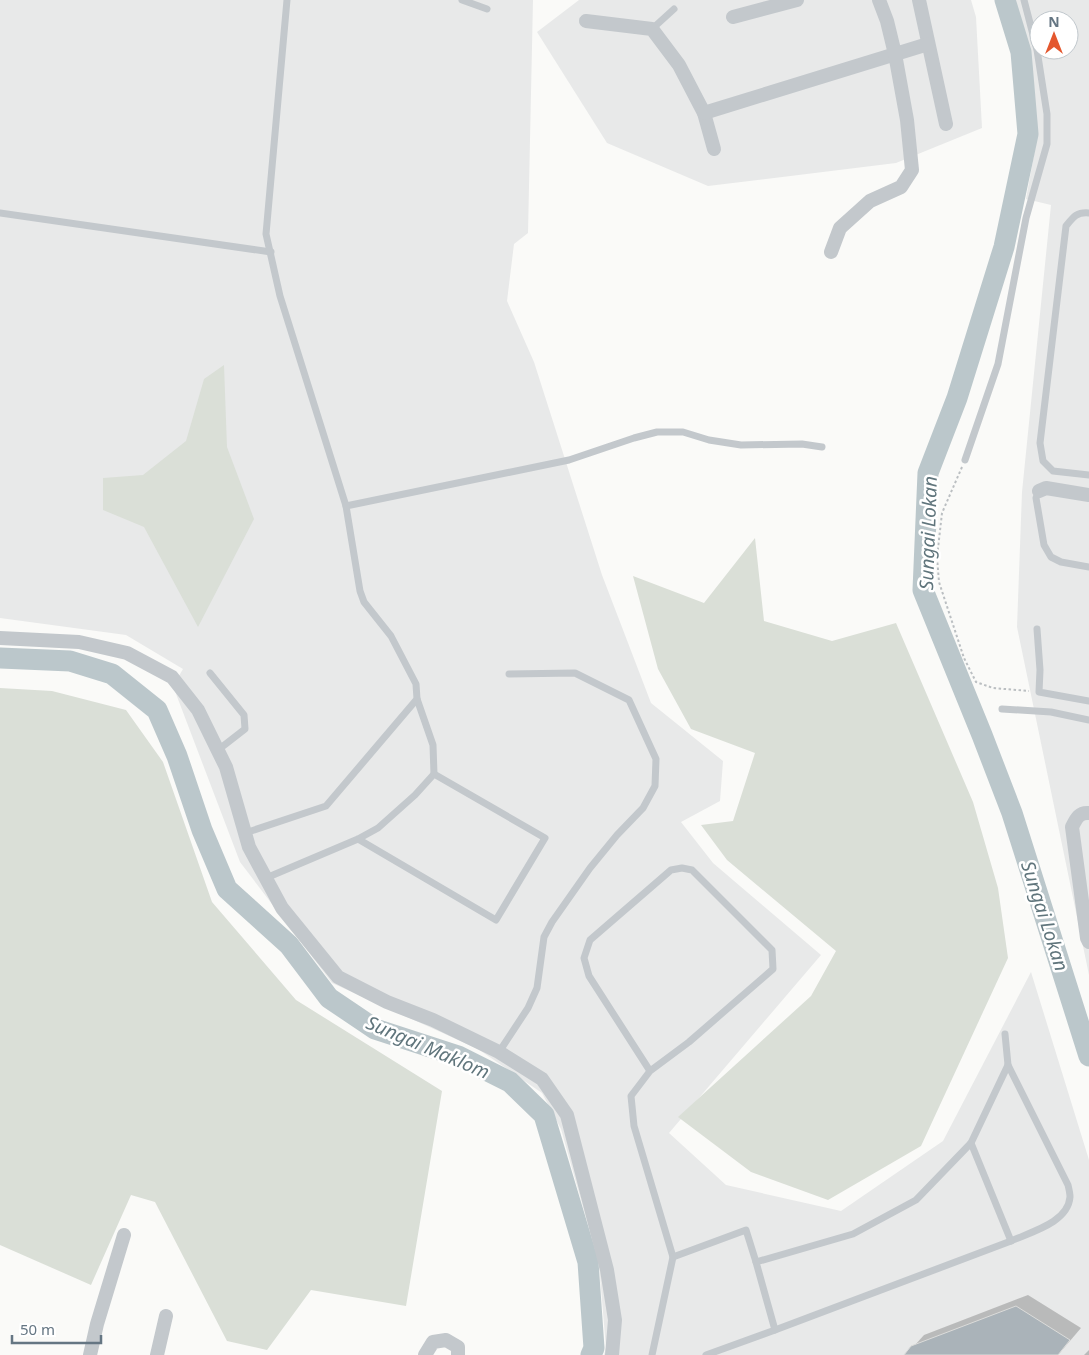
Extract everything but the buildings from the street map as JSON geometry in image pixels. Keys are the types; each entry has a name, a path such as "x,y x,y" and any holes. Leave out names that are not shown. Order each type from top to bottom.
{"street":[{"path":"734,18 797,0"},
{"path":"831,252 840,228 870,201 900,187 912,170 907,120 895,54 887,21 879,0"},
{"path":"919,0 946,124"},
{"path":"586,21 652,29 679,65 704,113 714,149"},
{"path":"704,113 928,44"},
{"path":"1039,491 1046,488 1089,495"},
{"path":"0,638 79,642 127,653 172,677 198,710 218,750 226,767 249,847 282,908 338,978 387,1002 433,1020 498,1052 542,1079 567,1115 607,1270 614,1320 612,1355"},
{"path":"1083,815 1072,827 1084,879 1087,938 1089,942"},
{"path":"90,1355 97,1324 124,1235"},
{"path":"157,1355 166,1316"},
{"path":"426,1355 433,1342 446,1340 458,1347 458,1355"}],"lane":[{"path":"266,878 358,839 378,828 415,795 434,774 433,745 417,698 416,684 391,636 364,602 360,591 346,506 280,296 266,234 287,0"},
{"path":"462,0 487,9"},
{"path":"965,460 998,364 1026,218 1047,144 1047,114 1037,50 1024,0"},
{"path":"652,29 674,9"},
{"path":"0,212 270,252"},
{"path":"1089,213 1080,212 1066,226 1040,442 1043,461 1053,471 1089,475"},
{"path":"346,506 569,460 657,432 683,432 709,440 741,445 802,444 822,447"},
{"path":"1039,491 1036,498 1044,545 1051,557 1061,562 1089,567"},
{"path":"1037,629 1039,692 1089,701"},
{"path":"210,673 244,715 245,729 218,750"},
{"path":"498,1052 528,1008 538,988 544,937 552,922 590,868 617,835 643,808 655,786 656,759 629,700 575,673 509,674"},
{"path":"245,833 326,806 417,698"},
{"path":"1002,709 1051,712 1089,720"},
{"path":"358,839 496,920 545,838 434,774"},
{"path":"650,1071 589,976 584,958 590,940 671,870 682,868 692,870 772,950 773,969 689,1042 650,1071 631,1096 634,1126 673,1257 652,1355"},
{"path":"706,1355 1011,1241 1054,1221 1066,1210 1070,1198 1068,1185 1008,1065 1004,1034"},
{"path":"756,1262 853,1234 916,1200 971,1143 1008,1065"},
{"path":"971,1143 1011,1241"},
{"path":"673,1257 746,1230 775,1330"}],"path":[{"path":"965,460 942,513 936,558 939,582 964,658 976,682 992,688 1039,692"}],"shaded area":[{"path":"0,0 533,0 528,233 514,244 507,301 534,362 602,575 651,703 723,761 720,801 681,822 713,863 821,955 669,1133 726,1185 841,1211 943,1141 1031,972 1089,1160 1089,1355 604,1355 606,1348 599,1264 561,1129 542,1093 478,1049 332,983 240,862 173,686 183,669 126,635 0,618"},
{"path":"579,0 971,0 976,17 982,128 896,163 708,186 607,143 537,32"},
{"path":"1009,0 1089,0 1089,975 1017,627 1022,492 1051,205 1026,199 1037,138"},
{"path":"224,365 227,447 254,519 198,627 144,527 103,510 103,478 143,475 186,441 204,379"},
{"path":"755,538 764,621 832,641 896,623 973,802 998,888 1008,958 921,1146 828,1200 751,1172 678,1117 811,996 836,951 727,860 701,825 733,821 755,753 691,729 658,669 633,576 704,603"},
{"path":"0,688 52,691 126,710 163,762 212,902 296,1000 442,1091 406,1306 311,1290 267,1350 227,1341 155,1202 131,1195 91,1285 0,1245"}],"waterway":[{"name":"Sungai Lokan","path":"1005,0 1021,52 1028,134 1004,247 957,398 928,473 923,590 1012,813 1089,1056"},
{"name":"Sungai Maklom","path":"0,658 70,661 112,674 157,710 177,756 202,830 227,889 289,945 329,998 375,1029 458,1056 510,1082 544,1115 588,1262 594,1348 591,1355"}]}
